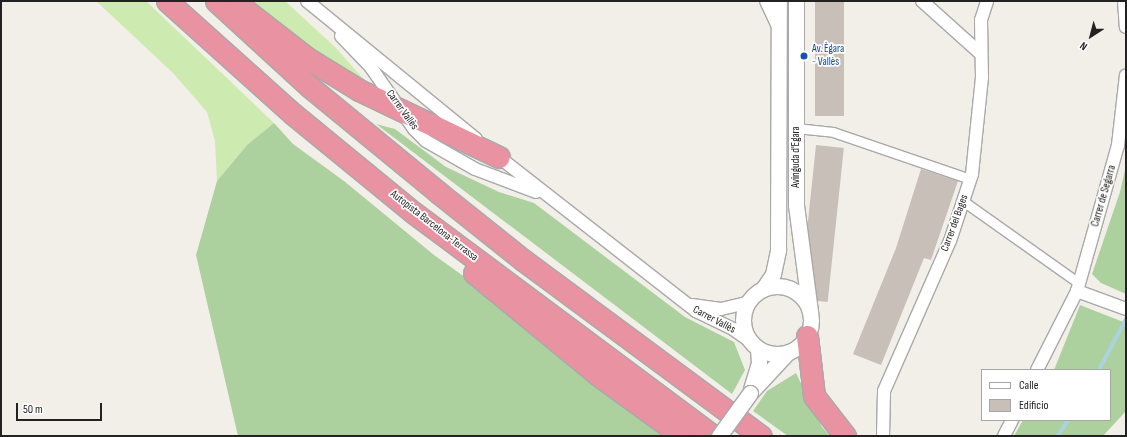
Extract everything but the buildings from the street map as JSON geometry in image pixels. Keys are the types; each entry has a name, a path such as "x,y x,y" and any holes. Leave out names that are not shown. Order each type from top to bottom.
{"highway":[{"name":"Autopista Barcelona-Terrassa","path":"167,1 293,114 414,213 713,436"},
{"path":"216,1 310,87 439,193 529,264 761,436"},
{"path":"234,1 307,58 359,90 499,158"},
{"path":"414,213 484,283 598,375 682,436"},
{"path":"807,336 814,396 845,436"}],"street":[{"name":"Carrer Vallès","path":"306,1 370,66 400,110 426,141 449,156 475,169 529,188 564,210"},
{"name":"Carrer Vallès","path":"306,1 564,210 679,299 696,311 733,329 754,345"},
{"path":"766,1 779,32"},
{"name":"Avinguda d'Egara","path":"763,289 773,274 778,250 779,1"},
{"name":"Avinguda d'Egara","path":"796,1 796,205 810,312"},
{"path":"922,1 981,54"},
{"name":"Carrer del Bages","path":"883,436 884,392 950,241 970,179 982,78 981,20 987,1"},
{"path":"1124,1 1126,27"},
{"name":"Carrer de Segarra","path":"1037,369 1078,287 1118,146 1126,75"},
{"path":"796,128 833,132 970,179"},
{"path":"963,201 1078,287 1096,298 1126,309"},
{"path":"720,436 750,393 787,353 798,347 807,336 811,324 810,312 805,302 787,288 763,289 748,303 743,324 754,345 759,362 750,393"},
{"name":"Carrer Vallès","path":"679,299 698,307 710,309 730,308 748,303"},
{"path":"754,345 769,354 787,353"},
{"path":"1004,436 1012,421"}],"green space":[{"path":"96,1 146,1 274,123 247,145 217,181 215,141 207,112 173,73"},
{"path":"248,1 285,1 335,47 376,93 304,51"},
{"path":"274,123 293,144 344,181 434,255 686,436 238,436 196,255 217,181 247,145"},
{"path":"376,124 395,129 446,167 499,192 534,203 685,317 734,342 745,370 732,394"},
{"path":"1126,165 1126,294 1101,283 1092,274 1120,192"},
{"path":"1080,305 1126,323 1126,411 1103,436 1014,436 1022,421 1111,421 1111,369 1054,369"},
{"path":"796,373 822,427 830,436 788,436 753,411 767,391"}],"waterway":[{"path":"1100,369 1126,319"},
{"path":"1058,436 1067,421"}],"place":[{"name":"Av. Ègara - Vallès","path":"804,56"}]}
